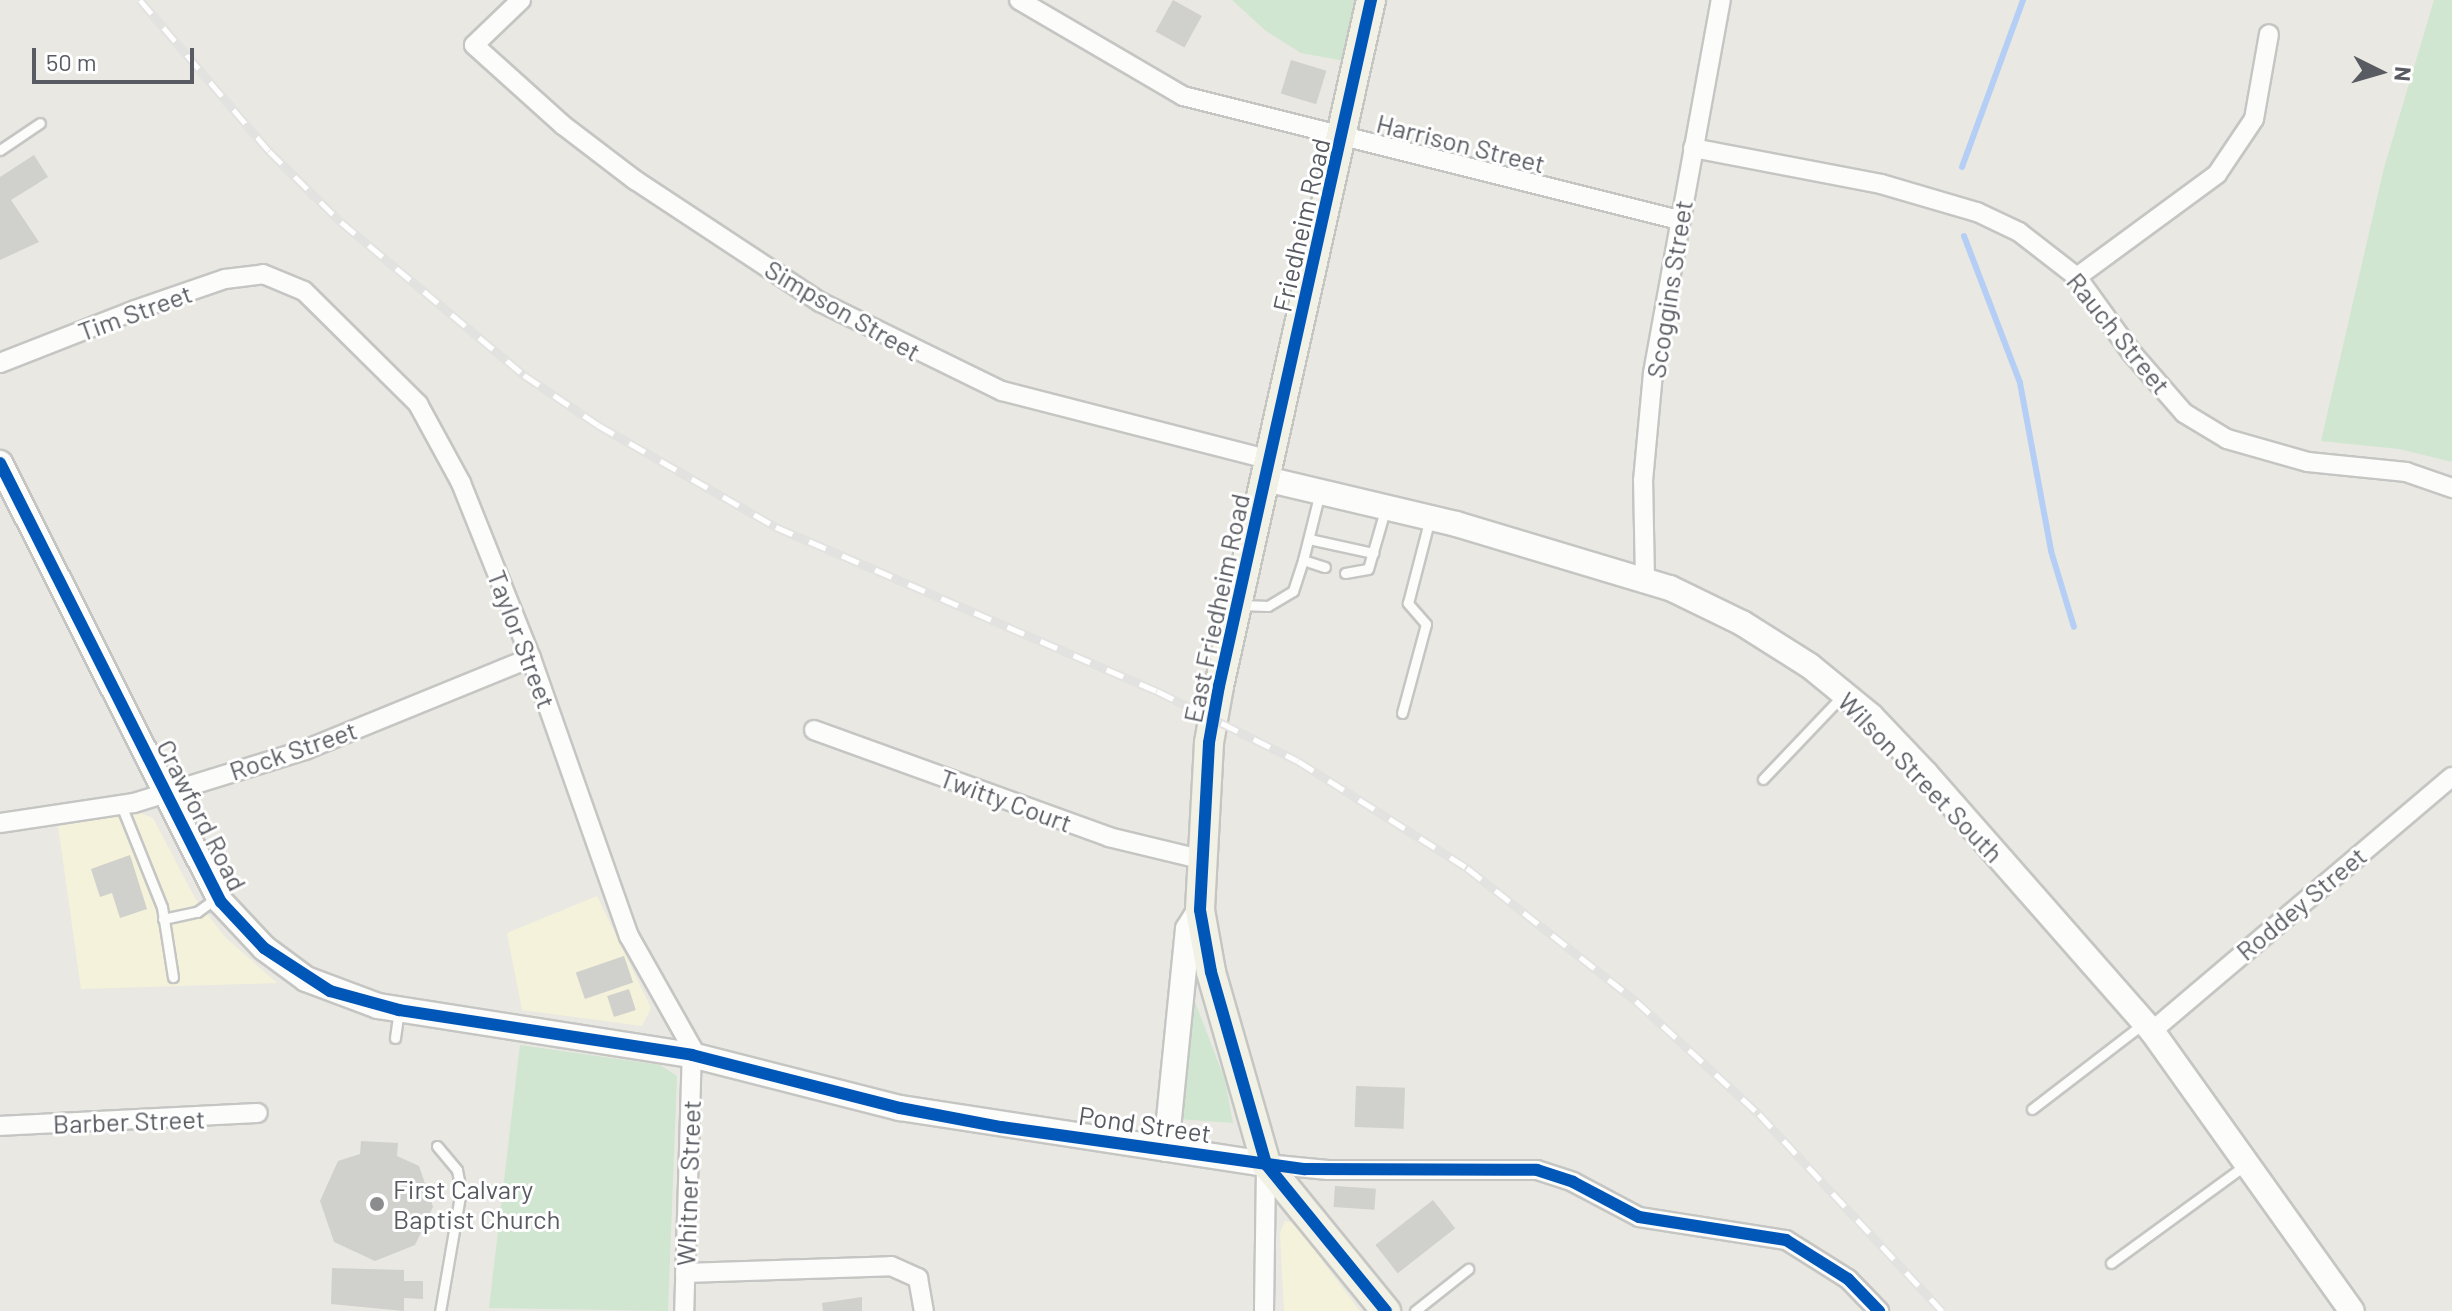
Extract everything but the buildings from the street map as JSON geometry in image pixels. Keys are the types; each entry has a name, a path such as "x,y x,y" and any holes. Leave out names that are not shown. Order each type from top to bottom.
{"main road":[{"name":"Friedheim Road","path":"1268,469 1371,0"},
{"name":"East Friedheim Road","path":"1200,910 1200,859 1209,743 1268,469"},
{"path":"1200,910 1211,972 1266,1164 1386,1311"}],"street":[{"name":"Simpson Street","path":"521,0 474,45 563,125 635,180 820,302 932,360 1002,391 1268,469"},
{"name":"Harrison Street","path":"1019,0 1183,96 1679,220"},
{"name":"Scoggins Street","path":"1645,581 1643,481 1653,373 1721,0"},
{"path":"2077,277 2217,174 2254,119 2269,34"},
{"name":"Rauch Street","path":"1693,148 1881,184 1977,212 2019,232 2077,277 2131,352 2184,413 2227,439 2308,462 2406,472 2452,488"},
{"name":"Tim Street","path":"0,363 225,279 273,275"},
{"name":"Taylor Street","path":"273,275 304,291 418,404 461,483 531,658 629,936 692,1055"},
{"name":"Crawford Road","path":"0,463 218,897 264,948 306,979 399,1010 692,1055"},
{"name":"Wilson Street South","path":"1268,469 1320,491 1430,518 1645,581 1742,623 1844,694 1926,774 2148,1027 2352,1311"},
{"name":"Rock Street","path":"0,823 121,805 305,750 531,658"},
{"name":"Twitty Court","path":"814,730 1121,841 1200,859"},
{"name":"Roddey Street","path":"2148,1027 2452,777"},
{"name":"East Friedheim Road","path":"1166,1149 1188,929 1200,910"},
{"name":"Pond Street","path":"692,1055 900,1108 1266,1164 1328,1170 1537,1170 1659,1222 1760,1232 1786,1240 1848,1279 1879,1311"},
{"name":"Whitner Street","path":"684,1311 692,1055"},
{"name":"Barber Street","path":"0,1126 258,1113"},
{"path":"1264,1311 1266,1164"},
{"path":"685,1273 891,1266 918,1278 924,1311"}],"lane":[{"path":"0,150 40,123"},
{"path":"1238,604 1268,606 1293,591 1320,491"},
{"path":"1345,573 1368,569 1386,507"},
{"path":"1402,713 1426,624 1408,603 1430,518"},
{"path":"1309,539 1373,553"},
{"path":"1303,560 1325,567"},
{"path":"1763,779 1844,694"},
{"path":"121,805 163,919 173,977"},
{"path":"163,919 197,912 218,897"},
{"path":"395,1038 399,1010"},
{"path":"2032,1109 2148,1027"},
{"path":"437,1146 457,1170 461,1190 440,1311"},
{"path":"2111,1263 2248,1163"},
{"path":"1415,1311 1468,1269"}],"shaded area":[{"path":"139,812 153,818 195,898 225,937 277,983 81,989 58,826"},
{"path":"597,896 651,1008 642,1026 522,1010 507,933"},
{"path":"1285,1221 1294,1223 1360,1311 1284,1311 1280,1233"}],"green space":[{"path":"1232,0 1357,0 1345,61 1301,53 1266,31"},
{"path":"2434,0 2452,0 2452,462 2399,449 2321,441 2384,168"},
{"path":"1192,994 1225,1080 1233,1123 1178,1119"},
{"path":"520,1045 660,1065 677,1076 668,1311 489,1308"}],"waterway":[{"path":"1962,167 2023,0"},
{"path":"1964,236 2020,383 2051,551 2074,627"}],"railway":[{"path":"140,0 269,151 341,222 524,375 598,425 776,527 1157,691 1298,761 1467,868 1636,1001 1759,1114 1942,1311"}],"cycle path":[{"path":"1371,0 1219,686 1209,743 1200,910 1211,972 1266,1164 1386,1311"},
{"path":"0,463 221,902 264,948 330,991 399,1010 692,1055 900,1108 1001,1127 1305,1169 1537,1170 1573,1182 1639,1217 1786,1240 1848,1279 1879,1311"}],"place":[{"name":"First Calvary Baptist Church","path":"377,1204"}]}
